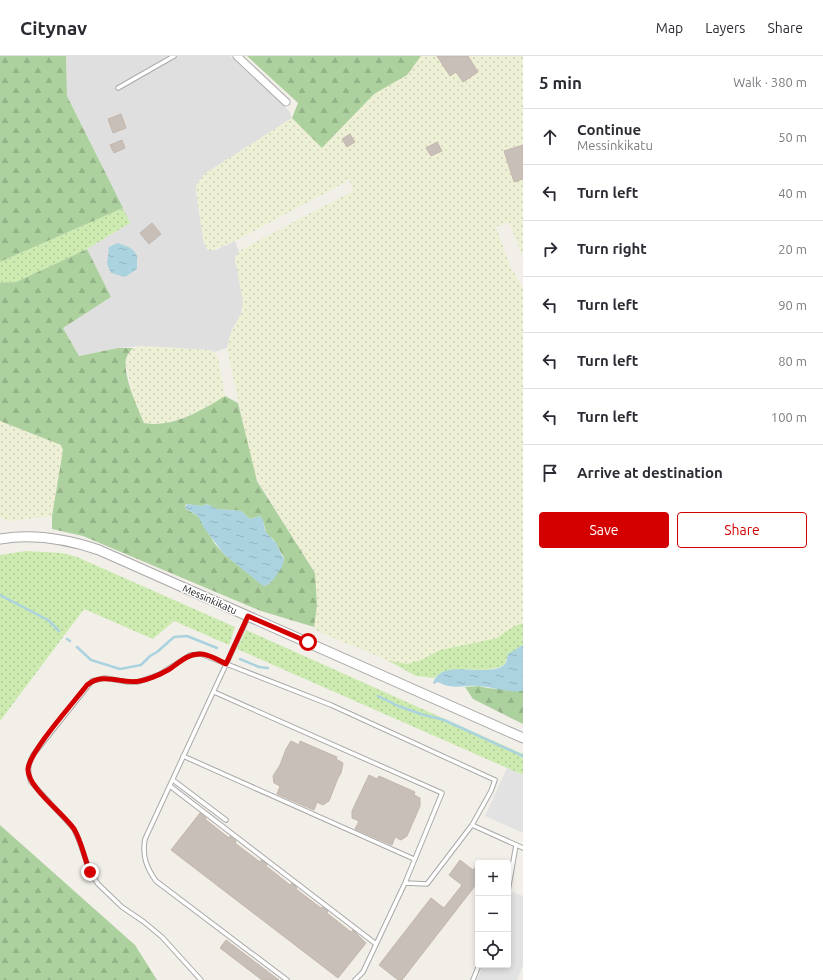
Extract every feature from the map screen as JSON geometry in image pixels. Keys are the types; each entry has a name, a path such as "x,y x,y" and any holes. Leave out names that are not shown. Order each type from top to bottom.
{"street":[{"path":"237,56 286,102"},
{"name":"Messinkikatu","path":"0,539 49,537 77,543 99,550 523,738"}],"lane":[{"path":"118,88 174,56"},
{"path":"248,616 145,839 142,852 149,871 156,881 287,980"},
{"path":"201,980 162,937 122,907 98,884 90,872 74,829 32,782 28,767 40,746 92,680 105,678 128,682 138,682 160,674 182,659 197,654 206,655 331,705 495,780 491,791 472,825 427,884 405,883"},
{"path":"214,692 442,793 405,883 363,972 355,980"},
{"path":"183,756 414,859"},
{"path":"173,780 226,820"},
{"path":"170,786 376,944"},
{"path":"472,825 523,848"},
{"path":"511,874 516,845"},
{"path":"473,980 478,968"}],"shaded area":[{"path":"66,56 230,56 289,111 292,118 206,173 197,183 196,192 204,243 207,249 216,250 235,241 239,251 235,257 235,262 239,274 243,303 241,314 231,332 227,348 214,352 209,350 143,346 118,348 79,356 63,328 111,297 87,249 130,223 67,96"},
{"path":"507,768 523,775 523,833 485,816"},
{"path":"512,892 523,896 523,965 517,980 477,980 482,968 511,968"}],"green space":[{"path":"0,56 66,56 67,96 123,208 0,262"},
{"path":"247,56 421,56 407,75 374,94 322,148 292,118 298,103"},
{"path":"421,56 523,56 523,258 509,222 496,227 510,266 523,288 523,623 514,626 497,638 440,650 421,660 407,664 387,660 317,631 314,627 317,606 315,573 254,474 227,348 231,332 241,314 243,303 235,257 239,251 353,191 349,179 235,241 211,251 207,249 204,243 196,192 197,183 206,173 292,118 323,148 374,94 407,75"},
{"path":"123,208 130,223 87,249 16,282 0,283 0,262"},
{"path":"87,249 111,297 63,328 79,356 118,348 133,348 126,359 127,374 131,391 144,423 155,424 176,421 225,396 238,403 257,481 315,573 317,606 314,627 261,611 83,536 52,529 52,516 63,450 61,445 0,421 0,283 16,282","holes":["186,504 202,506 207,504 217,509 241,511 250,519 260,516 263,520 266,533 274,540 284,558 282,566 271,582 265,586 226,556 215,544 199,517 185,508"]},
{"path":"143,346 209,350 214,352 218,357 225,396 198,412 158,426 144,423 134,400 126,365 127,357 133,348"},
{"path":"0,421 61,445 63,450 52,516 10,521 0,518"},
{"path":"26,551 62,553 77,557 235,627 229,645 174,621 153,639 84,609 0,721 0,555"},
{"path":"523,623 523,645 506,659 505,664 497,668 488,670 451,670 434,678 416,676 387,660 407,664 421,660 440,650 497,638 514,626"},
{"path":"246,630 523,754 523,775 237,649"},
{"path":"479,686 523,691 523,724 473,699 465,687"},
{"path":"0,825 135,945 157,980 0,980"}],"water":[{"path":"118,243 131,248 137,255 137,269 125,277 111,273 107,264 109,247"},
{"path":"187,504 202,506 207,504 217,509 241,511 250,519 260,516 263,520 265,531 276,543 284,560 282,567 273,580 267,585 263,586 224,554 204,528 198,516 185,508"},
{"path":"523,645 523,691 506,691 479,686 453,687 438,682 433,684 437,676 445,671 454,669 496,669 505,664 508,654"}],"building":[{"path":"437,56 468,56 478,72 463,82 456,72 450,76"},
{"path":"121,114 126,128 113,133 108,119"},
{"path":"350,134 355,142 347,147 342,139"},
{"path":"122,140 125,148 114,153 110,145"},
{"path":"437,142 442,151 431,156 426,148"},
{"path":"523,145 523,179 514,182 504,151"},
{"path":"152,223 161,234 149,244 140,233"},
{"path":"291,741 299,745 300,741 337,757 336,759 343,763 341,773 329,801 323,805 317,802 314,810 277,794 280,786 274,783 273,776"},
{"path":"369,775 377,779 379,776 415,792 414,795 420,798 420,806 407,836 401,840 395,837 392,845 355,829 359,821 352,818 352,811"},
{"path":"200,813 206,818 205,819 229,838 230,836 236,841 235,843 260,862 261,860 267,864 266,866 290,885 292,883 297,888 296,889 321,908 322,907 328,911 327,913 351,932 353,930 366,943 338,978 171,850"},
{"path":"460,860 473,870 475,868 475,886 402,980 398,980 379,965 431,898 444,908 462,885 449,875"},
{"path":"226,940 279,980 262,980 220,948"}],"waterway":[{"path":"0,595 48,620 59,631"},
{"path":"77,647 91,660 120,669 141,665 174,637 187,636 217,648"},
{"path":"240,659 259,667 268,668"},
{"path":"378,696 398,706 421,714"},
{"path":"421,714 444,720 523,756"}],"route":[{"path":"90,872 74,829 32,782 28,771 33,755 87,685 92,680 97,678 138,682 160,674 182,659 197,654 206,655 226,664 248,616 308,642"}]}
